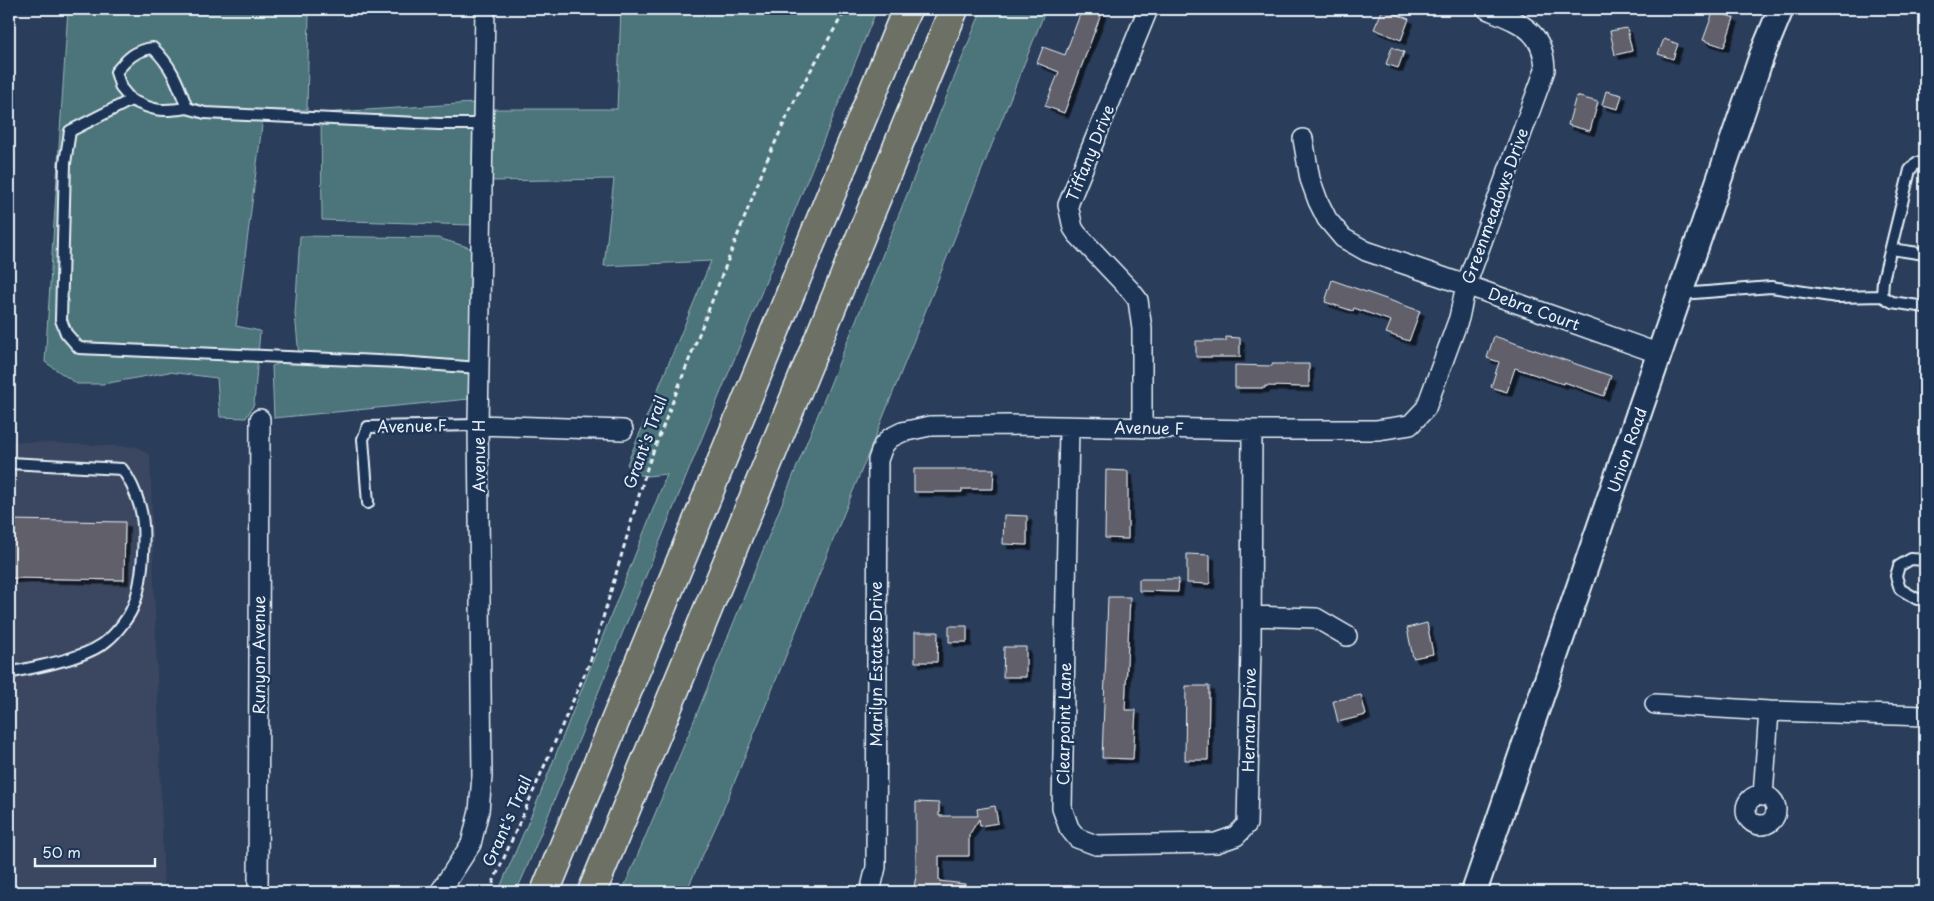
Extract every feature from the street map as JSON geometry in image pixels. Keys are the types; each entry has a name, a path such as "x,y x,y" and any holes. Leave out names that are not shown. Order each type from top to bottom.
{"highway":[{"path":"545,892 907,9"},
{"path":"592,892 954,9"}],"street":[{"name":"Avenue H","path":"440,892 471,844 479,811 482,733 478,425 484,9"},
{"name":"Tiffany Drive","path":"1142,428 1142,330 1138,300 1077,234 1073,228 1068,206 1148,9"},
{"name":"Greenmeadows Drive","path":"1410,425 1426,408 1459,318 1466,285 1545,70 1543,49 1538,38 1519,22 1487,9"},
{"name":"Union Road","path":"1474,892 1762,55 1781,9"},
{"name":"Debra Court","path":"1303,139 1310,179 1318,201 1327,219 1343,238 1366,251 1660,354"},
{"name":"Runyon Avenue","path":"258,892 260,419"},
{"name":"Avenue F","path":"478,425 623,430"},
{"name":"Avenue F","path":"890,438 902,432 930,426 1008,425 1252,430 1377,430 1410,425"},
{"name":"Clearpoint Lane","path":"1069,427 1062,808 1069,828 1077,838 1096,845 1216,843 1236,836 1247,824"},
{"name":"Hernan Drive","path":"1247,824 1252,430"},
{"name":"Marilyn Estates Drive","path":"870,892 876,867 878,460 883,446 890,438"},
{"path":"1251,616 1316,618 1347,636"},
{"path":"1655,704 1925,716"},
{"path":"1763,796 1769,710"}],"lane":[{"path":"186,108 177,80 165,60 153,48 142,49 127,58 116,72 121,88 131,100 152,110 164,111 186,108 205,113 252,116 483,124"},
{"path":"131,100 70,131 65,163 62,320 66,333 79,348 400,362 479,368"},
{"path":"1882,296 1910,170 1916,163 1925,164"},
{"path":"1891,250 1925,254"},
{"path":"1681,294 1771,287 1837,297 1882,296 1892,302 1925,306"},
{"name":"Avenue F","path":"368,503 362,439 368,427 478,425"},
{"path":"9,463 122,470 132,483 141,509 142,538 141,583 132,610 109,640 86,654 9,672"},
{"path":"1925,560 1910,559 1899,566 1896,576 1900,589 1917,599 1925,600"}],"path":[{"name":"Grant's Trail","path":"489,892 590,662 648,465 767,160 800,89 846,9"}],"shaded area":[{"path":"9,9 15,9 9,117"},
{"path":"9,441 137,447 150,455 164,892 9,892"}],"green space":[{"path":"68,9 274,9 309,13 307,110 264,110 236,326 260,331 254,404 246,418 220,417 217,378 169,372 103,384 77,384 45,362"},
{"path":"621,9 877,9 525,872 516,892 498,892 537,802 667,474 647,476 634,474 627,464 711,261 604,266 614,179 491,181 494,109 617,109"},
{"path":"982,9 1046,9 882,420 721,815 686,892 622,892 687,738"},
{"path":"473,103 471,225 322,220 321,113"},
{"path":"300,236 438,238 471,248 469,399 274,418 272,366 299,356 295,314"}],"building":[{"path":"1082,9 1103,9 1064,113 1045,106 1059,72 1037,63 1043,47 1065,55"},
{"path":"1383,9 1409,19 1401,40 1374,29"},
{"path":"1714,10 1734,18 1724,47 1703,40"},
{"path":"1627,28 1632,51 1615,55 1610,31"},
{"path":"1664,39 1678,44 1673,59 1658,54"},
{"path":"1392,47 1404,52 1398,68 1386,64"},
{"path":"1606,91 1622,95 1618,109 1602,105"},
{"path":"1576,96 1598,102 1590,131 1568,125"},
{"path":"1332,280 1420,311 1409,341 1386,333 1391,321 1354,308 1353,311 1325,302"},
{"path":"1494,336 1611,376 1604,396 1515,368 1507,392 1491,387 1499,362 1487,358"},
{"path":"1226,337 1240,338 1240,357 1196,357 1196,341 1226,341"},
{"path":"1272,364 1309,364 1309,387 1265,386 1265,388 1235,388 1235,365 1272,366"},
{"path":"914,469 994,469 993,489 962,489 962,492 914,492"},
{"path":"1106,470 1128,471 1128,539 1105,538"},
{"path":"1004,515 1027,516 1027,545 1003,544"},
{"path":"9,520 125,522 124,580 9,578"},
{"path":"1187,554 1210,555 1210,584 1187,583"},
{"path":"1139,579 1179,579 1178,592 1139,591"},
{"path":"1108,597 1130,597 1125,710 1136,710 1133,759 1102,758"},
{"path":"1427,623 1433,654 1413,658 1407,628"},
{"path":"949,626 967,626 967,642 949,642"},
{"path":"915,632 938,632 937,662 915,662"},
{"path":"1004,647 1026,647 1026,677 1003,677"},
{"path":"1186,686 1209,686 1208,760 1185,760"},
{"path":"1361,695 1366,715 1338,722 1333,701"},
{"path":"916,802 939,803 939,816 978,816 977,809 995,806 998,823 980,826 979,819 969,835 969,856 939,856 939,881 965,884 965,892 913,892 916,876"}]}
